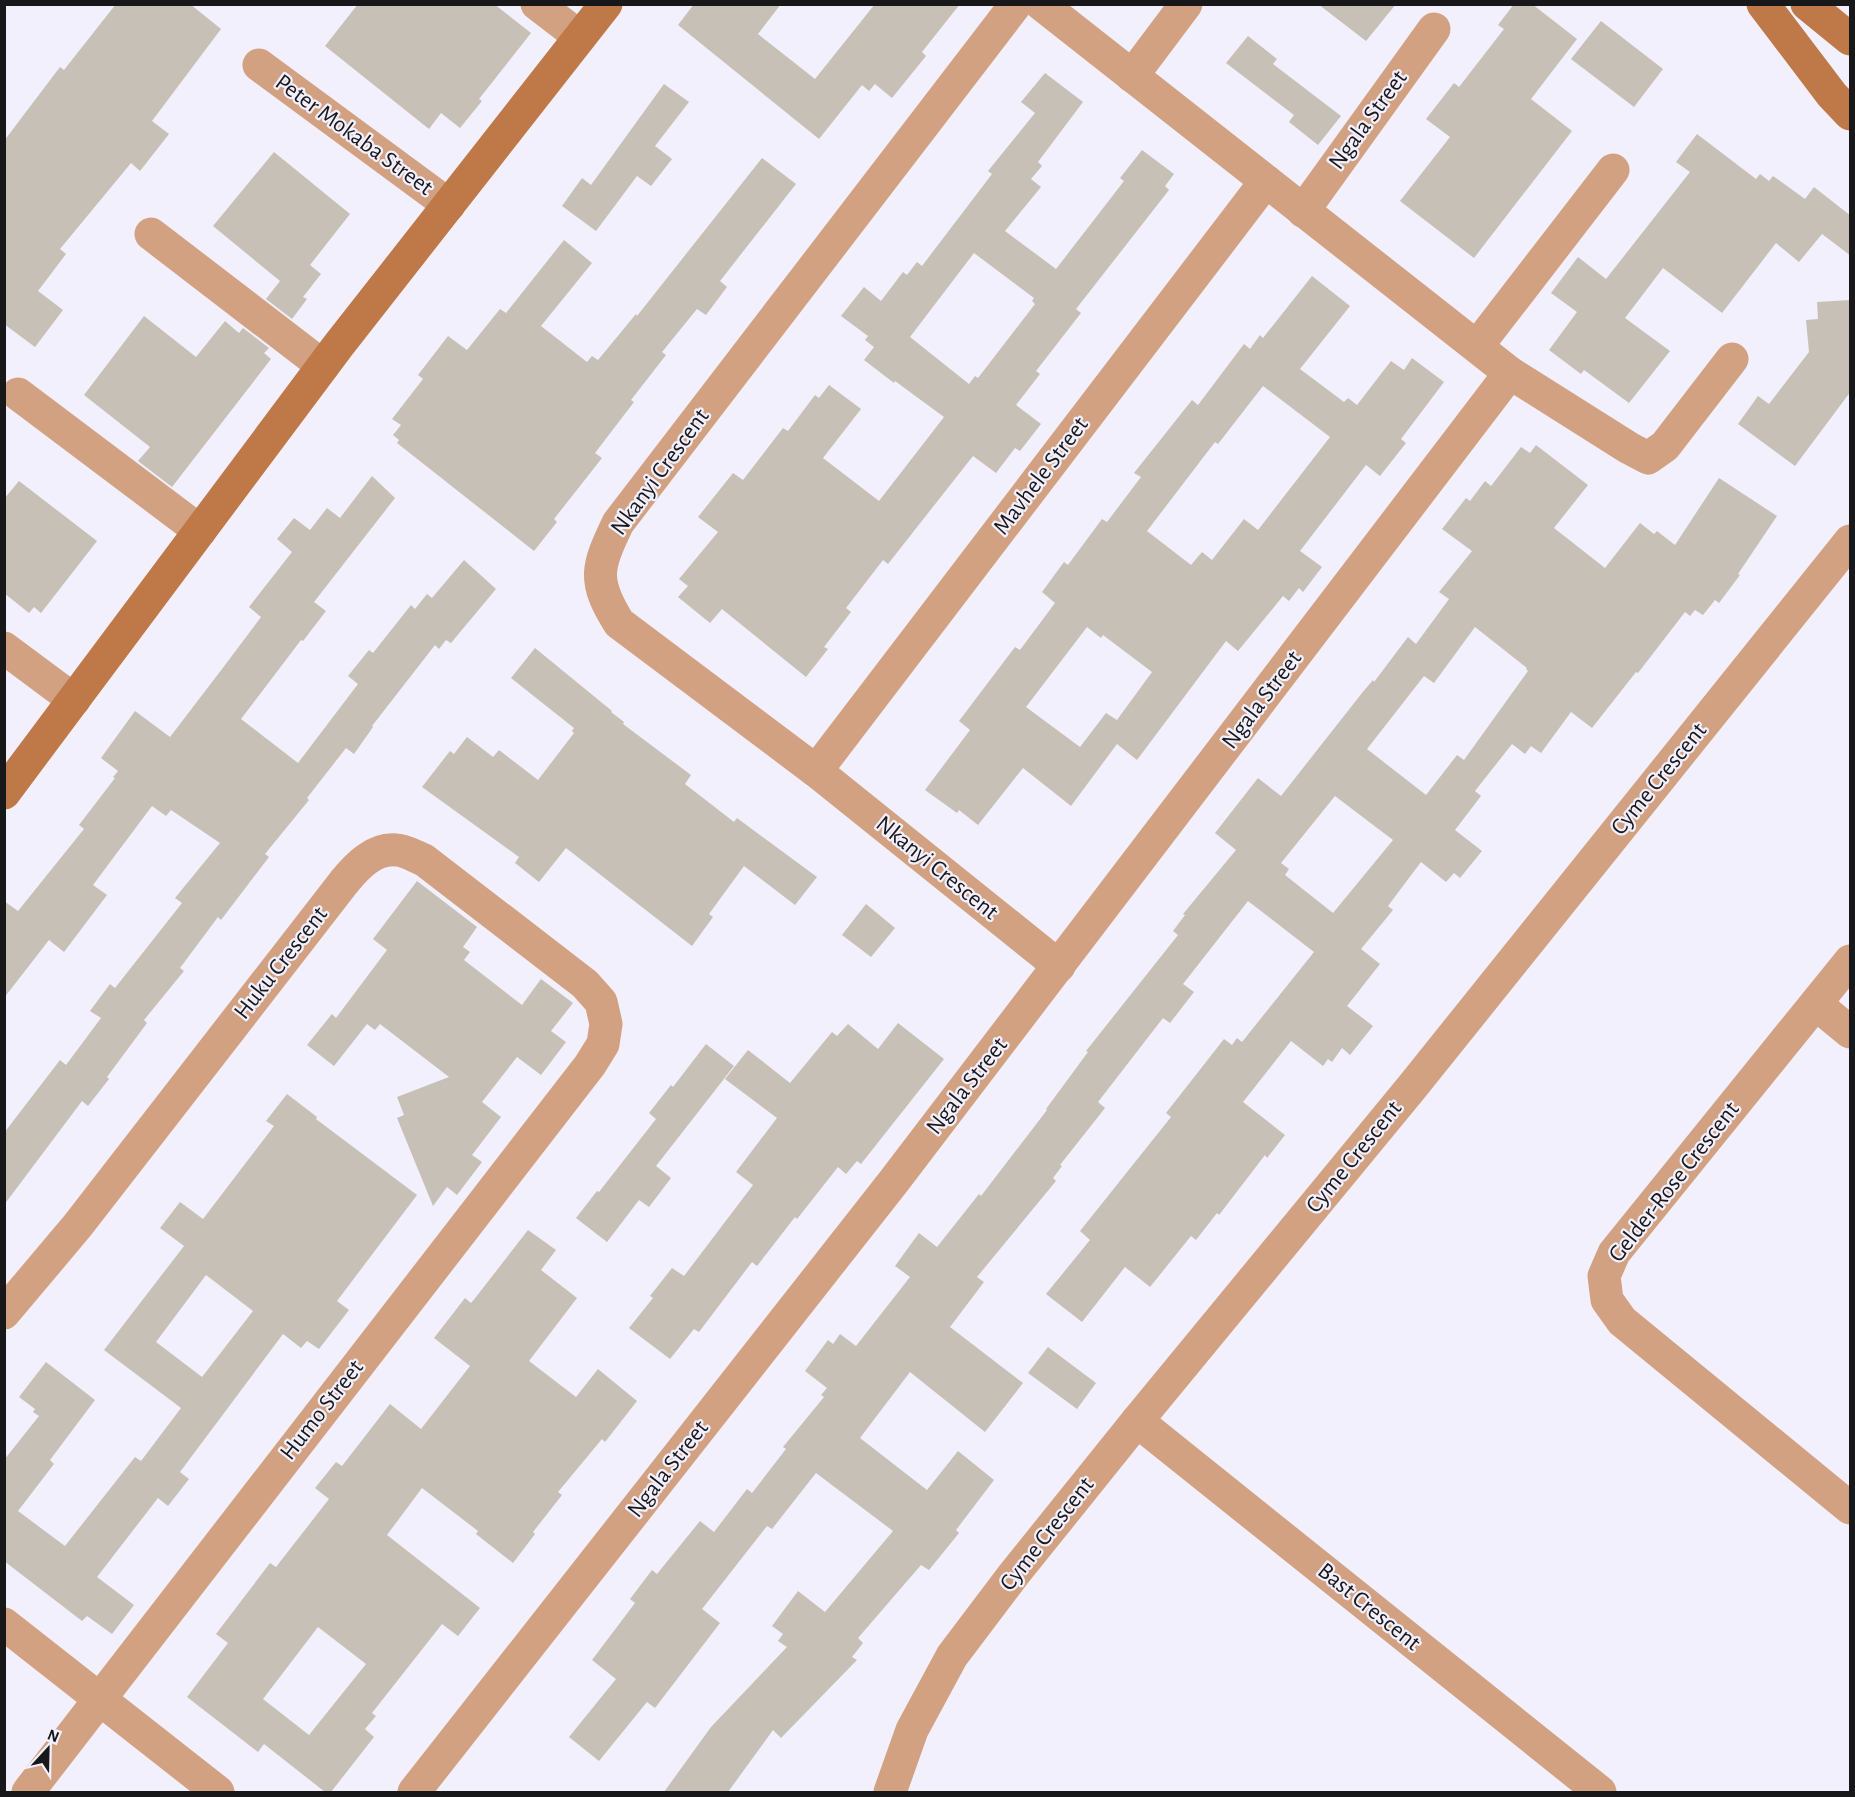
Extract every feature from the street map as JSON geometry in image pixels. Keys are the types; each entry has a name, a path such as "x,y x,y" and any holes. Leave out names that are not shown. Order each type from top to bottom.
{"street":[{"path":"537,4 580,37"},
{"name":"Peter Mokaba Street","path":"4,793 323,366 606,4"},
{"name":"Nkanyi Crescent","path":"1016,4 618,523 600,565 600,586 607,604 619,623 816,771 1059,966"},
{"path":"1041,4 1510,372 1648,458 1665,446 1732,359"},
{"path":"1131,76 1186,4"},
{"path":"1763,4 1832,95 1851,114"},
{"path":"1807,4 1851,39"},
{"name":"Ngala Street","path":"1302,211 1434,29"},
{"name":"Peter Mokaba Street","path":"259,65 449,205"},
{"path":"1478,345 1613,170"},
{"name":"Mavhele Street","path":"816,771 1266,181"},
{"path":"152,234 323,366"},
{"name":"Ngala Street","path":"414,1792 894,1181 1510,372"},
{"path":"18,394 200,531"},
{"name":"Cyme Crescent","path":"890,1792 912,1730 952,1656 1014,1574 1412,1087 1851,541"},
{"path":"4,648 74,700"},
{"name":"Huku Crescent","path":"4,1313 78,1225 351,873 358,865 377,854 397,850 424,860 585,984 602,1002 606,1024"},
{"name":"Gelder-Rose Crescent","path":"1851,961 1614,1253 1604,1276 1607,1300 1622,1321 1851,1508"},
{"path":"1816,1004 1851,1032"},
{"name":"Humo Street","path":"28,1792 590,1065 603,1044 606,1024"},
{"name":"Bast Crescent","path":"1137,1421 1600,1792"},
{"path":"4,1624 218,1792"}],"building":[{"path":"116,4 190,4 221,29 152,121 169,134 140,171 131,163 60,249 66,254 38,291 63,310 35,347 4,324 4,141 60,67 64,70"},
{"path":"358,4 494,4 531,33 479,99 482,101 460,128 441,113 429,129 325,46"},
{"path":"694,4 781,4 758,34 815,79 875,4 960,4 922,52 926,56 892,98 875,84 869,91 862,85 819,139 678,25"},
{"path":"1318,4 1396,4 1366,41"},
{"path":"1514,4 1532,4 1577,39 1531,99 1572,131 1474,258 1400,201 1450,137 1426,119 1454,83 1459,87 1504,29 1498,25"},
{"path":"1601,21 1663,69 1634,107 1571,59"},
{"path":"1248,36 1277,59 1273,64 1341,116 1318,145 1289,122 1294,115 1226,63"},
{"path":"1045,73 1083,102 1038,162 1042,166 1031,179 1041,187 1005,231 1056,269 1124,181 1120,178 1142,150 1174,174 1165,186 1169,190 1076,309 1081,313 1036,371 1040,374 1016,405 1041,424 1020,451 1015,448 996,473 973,456 888,564 883,560 846,608 851,612 824,647 828,649 806,677 722,609 710,623 678,597 688,586 679,579 718,532 698,517 733,473 743,480 783,428 788,431 815,395 819,398 829,385 861,409 823,458 879,501 944,417 864,360 874,347 865,340 868,336 841,316 864,287 881,301 903,272 907,275 917,262 922,266 992,174 988,171 1035,113 1021,102","holes":["974,253 1034,298 1032,301 1035,304 978,378 975,376 969,384 910,337"]},
{"path":"664,84 689,102 655,146 672,159 651,186 637,176 596,231 562,206 582,178 591,185"},
{"path":"1697,134 1756,179 1760,174 1769,181 1773,176 1805,199 1814,187 1851,216 1851,256 1822,234 1799,262 1776,243 1722,313 1663,268 1625,318 1670,351 1629,403 1584,370 1581,374 1549,350 1577,312 1551,293 1578,257 1606,279 1690,172 1676,162"},
{"path":"274,152 350,214 310,265 321,274 303,297 307,299 292,319 266,299 280,281 213,226"},
{"path":"762,158 796,184 720,281 727,287 706,315 697,309 662,352 666,355 631,400 634,402 595,453 602,458 554,519 557,522 534,551 397,443 399,440 393,435 401,425 392,419 423,379 418,375 448,336 467,350 500,309 506,313 564,240 592,263 541,326 587,362 592,356 598,360 636,314 637,316"},
{"path":"1312,276 1350,306 1300,369 1344,402 1348,398 1357,405 1391,361 1404,370 1412,358 1444,382 1401,439 1406,443 1380,476 1366,465 1300,551 1322,567 1303,592 1299,588 1289,601 1283,596 1238,651 1226,641 1137,760 1117,744 1071,806 1023,768 978,825 959,810 957,813 925,790 970,730 959,721 1015,647 1020,650 1055,603 1042,592 1064,562 1068,565 1102,519 1107,522 1141,477 1134,473 1192,400 1198,405 1244,344 1250,349 1260,335 1263,338","holes":["1263,386 1330,437 1258,530 1244,519 1212,560 1202,552 1191,565 1147,531 1215,442 1218,444","1087,627 1101,638 1103,635 1152,672 1117,720 1106,713 1080,747 1026,707"]},
{"path":"1851,300 1851,391 1795,466 1738,424 1758,396 1769,404 1809,352 1806,320 1818,319 1817,302"},
{"path":"144,316 196,357 225,321 239,333 243,328 269,348 264,353 271,359 172,487 138,461 150,447 84,395"},
{"path":"1536,445 1588,485 1554,528 1605,568 1640,523 1654,534 1657,531 1675,545 1719,478 1777,516 1738,574 1740,575 1719,603 1715,600 1703,615 1695,610 1690,616 1685,612 1592,728 1571,712 1541,753 1531,746 1525,754 1512,744 1475,791 1481,796 1455,830 1482,851 1460,878 1454,873 1446,882 1421,862 1388,906 1393,910 1361,949 1380,964 1347,1006 1373,1026 1350,1055 1342,1048 1332,1062 1328,1059 1323,1066 1291,1041 1243,1102 1285,1135 1267,1158 1265,1155 1219,1215 1217,1213 1196,1240 1191,1236 1150,1287 1125,1267 1082,1322 1046,1294 1090,1240 1080,1231 1171,1117 1166,1113 1224,1039 1232,1045 1237,1038 1242,1042 1314,952 1248,901 1183,984 1194,992 1170,1023 1163,1018 1098,1102 1105,1108 1060,1165 1062,1166 1053,1178 1056,1181 977,1277 984,1282 950,1327 1023,1383 985,1432 910,1372 860,1438 927,1490 958,1451 994,1480 956,1530 959,1533 929,1570 921,1565 858,1638 863,1643 852,1657 857,1660 781,1738 773,1730 728,1792 664,1792 711,1727 787,1647 778,1641 783,1634 772,1626 798,1591 825,1612 893,1531 816,1473 772,1529 767,1526 702,1609 720,1623 655,1708 647,1702 599,1761 569,1737 616,1679 592,1660 635,1603 630,1599 652,1570 657,1574 700,1521 714,1532 747,1489 752,1493 786,1449 783,1447 824,1397 821,1395 827,1388 805,1371 828,1340 833,1344 840,1334 856,1346 910,1277 895,1266 919,1233 937,1247 979,1194 981,1196 1047,1110 1088,1052 1086,1051 1178,935 1173,931 1185,915 1183,914 1236,850 1215,833 1258,778 1281,796 1408,637 1416,644 1449,599 1439,592 1472,551 1442,529 1466,498 1470,501 1485,481 1491,486 1521,447 1530,453","holes":["1475,627 1528,671 1464,760 1457,755 1426,795 1367,749 1424,676 1434,683","1335,796 1393,840 1333,913 1285,875 1289,869 1281,863"]},
{"path":"372,476 395,498 314,602 326,611 241,719 298,763 358,684 348,676 369,650 373,653 411,605 415,609 427,594 432,598 464,560 496,589 451,643 446,640 439,649 435,645 372,726 354,754 346,748 307,798 309,800 265,854 269,857 221,920 218,917 180,968 184,971 144,1020 147,1023 107,1077 109,1079 88,1106 82,1101 4,1205 4,1133 60,1060 66,1065 101,1018 90,1011 110,984 115,988 182,903 175,898 220,843 171,810 166,816 152,806 93,885 107,895 64,952 49,940 4,998 4,901 18,911 84,829 79,825 118,771 101,758 135,711 170,737 222,669 261,617 249,607 292,552 277,539 294,518 310,530 327,508 340,518"},
{"path":"19,481 97,541 41,613 34,607 29,613 4,593 4,499"},
{"path":"535,648 612,711 624,722 623,724 691,775 685,784 734,822 737,818 817,877 795,905 744,866 709,914 713,917 692,946 566,848 539,882 515,863 519,857 422,787 450,751 454,754 467,737 493,757 499,750 538,780 574,733 572,731 574,728 511,678"},
{"path":"417,881 477,927 463,947 470,952 464,960 522,1005 541,979 573,1003 551,1031 566,1042 541,1075 517,1057 482,1102 501,1117 472,1155 482,1162 457,1195 447,1187 433,1206 397,1118 404,1115 397,1097 449,1077 380,1024 375,1030 367,1024 334,1066 307,1045 332,1014 336,1018 387,950 373,939"},
{"path":"866,904 895,928 871,957 842,935"},
{"path":"898,1023 944,1059 861,1164 857,1161 846,1174 838,1167 757,1266 752,1262 699,1332 694,1329 670,1359 629,1328 653,1298 650,1296 672,1268 684,1276 753,1185 736,1172 777,1118 725,1079 748,1050 790,1083 832,1032 837,1036 848,1024 878,1049"},
{"path":"706,1044 734,1066 656,1166 671,1178 649,1207 639,1200 607,1242 576,1218 656,1119 649,1113 671,1085 673,1087"},
{"path":"287,1094 317,1117 316,1119 417,1195 337,1301 349,1310 319,1349 307,1341 301,1348 283,1334 180,1472 189,1479 168,1506 158,1498 97,1577 134,1605 112,1634 87,1616 82,1621 4,1561 4,1460 39,1416 33,1412 35,1409 19,1397 46,1362 95,1400 50,1460 54,1464 18,1511 65,1546 135,1457 141,1461 181,1408 104,1350 184,1246 160,1228 180,1202 203,1219 274,1126 266,1121","holes":["206,1275 253,1311 202,1377 156,1342"]},
{"path":"528,1230 556,1250 541,1270 577,1298 529,1361 576,1397 598,1369 637,1401 605,1442 602,1439 558,1492 562,1495 533,1532 535,1534 513,1563 476,1534 478,1531 422,1488 387,1535 480,1608 458,1636 442,1624 372,1713 376,1716 365,1729 374,1737 331,1792 325,1792 264,1744 258,1752 187,1697 228,1643 216,1634 270,1563 276,1567 329,1499 315,1488 336,1462 342,1466 390,1404 421,1429 470,1366 434,1338 465,1298 471,1303","holes":["318,1627 366,1664 309,1735 263,1699"]},
{"path":"1048,1347 1096,1383 1077,1409 1028,1373"}]}
